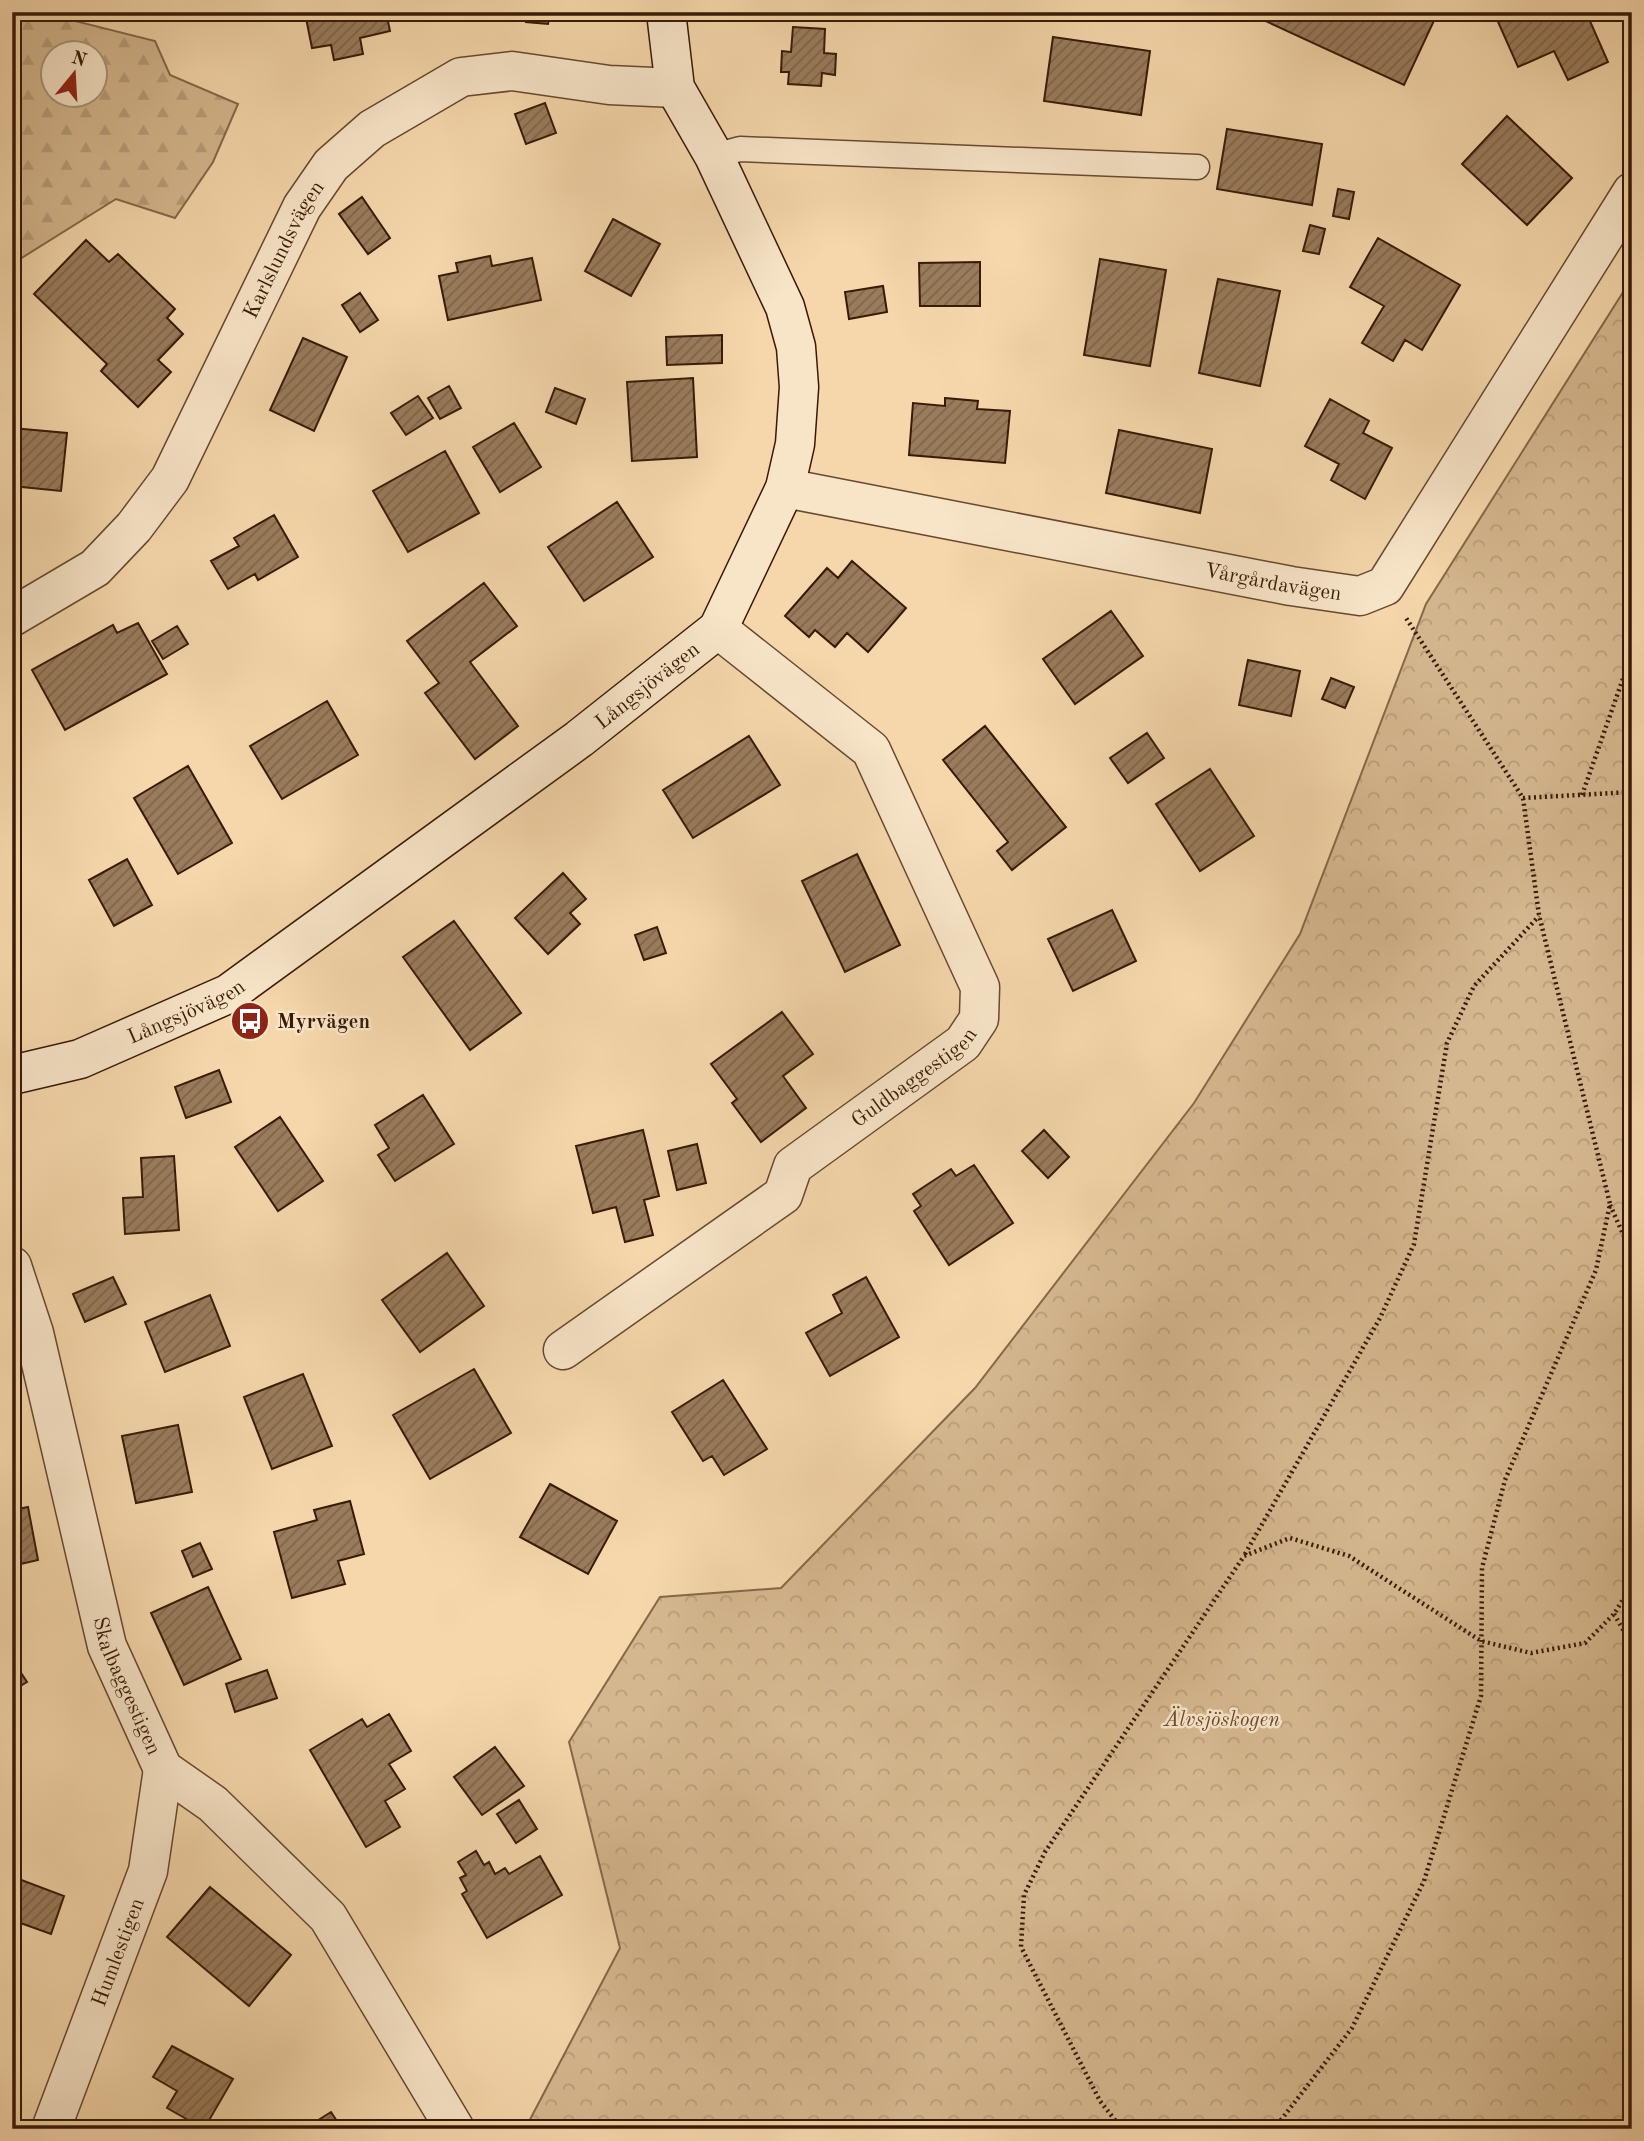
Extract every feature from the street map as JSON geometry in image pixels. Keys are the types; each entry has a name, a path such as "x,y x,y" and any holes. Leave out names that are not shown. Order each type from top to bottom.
{"street":[{"name":"Långsjövägen","path":"12,1074 80,1059 228,994 557,755 718,629 785,488 795,444 799,387 796,347 785,307 714,156 675,88 666,12"},
{"name":"Karlslundsvägen","path":"12,617 95,568 170,479 302,207 331,165 372,130 461,78 486,74 512,71 609,85 675,88"},
{"path":"1385,586 1632,192"},
{"name":"Vårgårdavägen","path":"785,488 1291,586 1360,596 1385,586"},
{"name":"Guldbaggestigen","path":"563,1350 783,1195 793,1166 963,1042 979,1019 980,987 871,750 718,629"},
{"name":"Skalbaggestigen","path":"12,1266 34,1332 107,1646 163,1769 213,1804 328,1917 455,2129"},
{"name":"Humlestigen","path":"51,2129 148,1871 163,1769"}],"lane":[{"path":"714,156 740,149 1197,167"}],"path":[{"path":"1385,586 1523,798 1539,915 1610,1205 1632,1254"},
{"path":"1582,795 1632,653"},
{"path":"1523,798 1632,792"},
{"path":"1122,2129 1100,2101 1021,1947 1024,1895 1045,1852 1244,1556 1380,1318 1414,1244 1447,1043 1474,986 1539,915"},
{"path":"1274,2129 1352,2028 1424,1881 1481,1696 1482,1568 1505,1480 1596,1270 1610,1205"},
{"path":"1244,1556 1290,1538 1349,1556 1482,1641 1531,1653 1584,1643 1614,1614 1632,1585"},
{"path":"1614,1614 1632,1645"}],"green space":[{"path":"12,12 70,12 71,20 155,41 170,75 238,104 213,162 175,218 116,199 12,264"},
{"name":"Älvsjöskogen","path":"1632,278 1632,2129 525,2129 620,1948 569,1742 660,1597 781,1588 975,1388 1194,1103 1300,934 1426,604"}],"building":[{"path":"109,12 142,12 143,14 111,21"},
{"path":"316,12 386,12 390,31 360,38 363,54 334,60 331,45 312,48 306,18 317,16"},
{"path":"527,12 550,12 548,24 526,22"},
{"path":"1262,12 1438,12 1404,85 1259,18"},
{"path":"1502,12 1586,12 1608,62 1568,80 1554,51 1518,67 1495,15"},
{"path":"793,27 825,29 824,53 836,54 835,75 822,73 821,86 788,84 789,72 781,72 782,51 791,52"},
{"path":"1053,37 1150,51 1141,115 1044,101"},
{"path":"545,103 556,133 526,144 515,114"},
{"path":"1507,116 1572,178 1527,225 1462,164"},
{"path":"1227,129 1322,144 1312,205 1217,189"},
{"path":"1338,189 1354,192 1349,219 1333,216"},
{"path":"362,197 390,238 368,254 339,214"},
{"path":"613,219 660,244 631,296 585,271"},
{"path":"1310,225 1325,229 1319,254 1303,251"},
{"path":"1378,238 1460,285 1422,350 1405,340 1393,361 1362,343 1384,306 1350,287"},
{"path":"86,240 109,262 118,254 175,309 167,318 183,334 158,360 171,372 138,407 101,371 107,364 34,294"},
{"path":"490,256 492,266 532,258 541,300 448,320 439,276 458,272 456,263"},
{"path":"1100,259 1166,270 1150,366 1084,355"},
{"path":"980,262 980,306 920,306 919,263"},
{"path":"1218,279 1280,291 1260,386 1199,373"},
{"path":"883,286 887,312 849,319 845,292"},
{"path":"360,293 378,320 360,332 342,305"},
{"path":"722,335 722,363 667,365 666,337"},
{"path":"303,338 347,357 314,431 270,410"},
{"path":"693,378 697,457 632,461 627,382"},
{"path":"449,386 461,408 440,419 428,398"},
{"path":"555,388 585,399 576,424 546,412"},
{"path":"418,396 433,418 406,435 391,413"},
{"path":"945,398 978,401 977,409 1010,411 1005,463 909,455 913,403 945,406"},
{"path":"1330,399 1369,421 1363,433 1392,448 1365,499 1331,480 1339,464 1305,446"},
{"path":"514,423 541,467 500,492 473,447"},
{"path":"12,428 67,433 61,491 12,486"},
{"path":"1119,430 1212,449 1200,513 1106,493"},
{"path":"445,451 479,513 408,552 373,491"},
{"path":"617,502 653,557 584,601 548,547"},
{"path":"274,515 298,557 258,580 255,574 228,589 211,561 239,546 234,538"},
{"path":"852,561 906,608 868,652 847,633 835,647 815,630 809,637 785,616 827,568 838,578"},
{"path":"484,583 517,626 470,662 518,726 475,759 425,693 439,683 407,641"},
{"path":"1111,611 1143,656 1075,704 1043,659"},
{"path":"138,623 167,674 65,730 32,670 113,625 117,633"},
{"path":"177,626 188,644 163,659 152,641"},
{"path":"1248,660 1300,671 1291,716 1239,705"},
{"path":"1331,678 1354,687 1345,708 1322,699"},
{"path":"327,701 358,755 282,799 250,746"},
{"path":"985,726 1066,827 1012,870 997,851 1008,842 943,760"},
{"path":"1147,733 1164,758 1128,783 1110,758"},
{"path":"749,736 780,785 693,838 663,790"},
{"path":"188,766 232,843 178,874 134,798"},
{"path":"1210,769 1254,836 1200,871 1156,804"},
{"path":"857,854 900,945 845,972 802,881"},
{"path":"127,859 152,905 114,926 89,880"},
{"path":"563,873 586,899 570,913 580,924 548,954 515,918"},
{"path":"1112,910 1136,961 1073,991 1048,939"},
{"path":"454,921 521,1013 470,1050 403,957"},
{"path":"657,927 666,953 644,960 635,935"},
{"path":"782,1012 813,1054 783,1076 806,1108 761,1142 732,1103 737,1099 711,1064"},
{"path":"219,1070 231,1102 186,1118 175,1087"},
{"path":"423,1095 454,1144 395,1181 378,1155 389,1148 375,1125"},
{"path":"280,1117 323,1181 278,1211 235,1147"},
{"path":"643,1130 659,1196 644,1200 653,1235 625,1242 616,1207 593,1213 576,1146"},
{"path":"1044,1130 1069,1157 1048,1178 1022,1151"},
{"path":"697,1144 706,1183 677,1190 668,1151"},
{"path":"174,1156 179,1230 125,1234 123,1198 143,1197 141,1158"},
{"path":"974,1165 1013,1223 949,1265 914,1211 921,1206 913,1194 951,1169 956,1176"},
{"path":"447,1253 484,1306 420,1352 382,1300"},
{"path":"113,1277 126,1304 85,1322 73,1294"},
{"path":"866,1277 899,1337 830,1376 806,1333 842,1313 833,1295"},
{"path":"210,1295 230,1346 165,1372 145,1322"},
{"path":"474,1369 511,1433 430,1479 393,1415"},
{"path":"303,1374 332,1446 272,1469 244,1397"},
{"path":"723,1380 767,1449 724,1475 712,1456 703,1461 672,1412"},
{"path":"178,1425 192,1492 136,1503 122,1436"},
{"path":"550,1484 617,1521 588,1574 520,1537"},
{"path":"350,1501 364,1554 338,1561 345,1584 292,1598 274,1532 317,1520 314,1510"},
{"path":"28,1507 38,1560 12,1566 12,1510"},
{"path":"200,1543 212,1569 193,1577 182,1551"},
{"path":"208,1587 241,1659 184,1685 151,1613"},
{"path":"12,1606 20,1617 12,1622"},
{"path":"12,1659 27,1682 12,1691"},
{"path":"267,1670 277,1698 235,1712 226,1684"},
{"path":"389,1714 411,1751 389,1764 405,1789 385,1801 400,1827 366,1847 310,1750 362,1719 367,1727"},
{"path":"495,1747 524,1786 482,1815 454,1777"},
{"path":"519,1800 537,1829 516,1843 497,1814"},
{"path":"476,1851 484,1865 489,1862 495,1874 505,1868 509,1874 540,1856 562,1895 487,1938 462,1894 467,1891 460,1878 466,1875 458,1862"},
{"path":"16,1878 64,1896 51,1934 12,1920 12,1889"},
{"path":"210,1887 291,1955 249,2006 167,1937"},
{"path":"172,2046 233,2079 204,2129 167,2108 177,2091 153,2077"},
{"path":"331,2112 342,2129 304,2129"}],"place":[{"name":"Myrvägen","path":"250,1021"}]}
